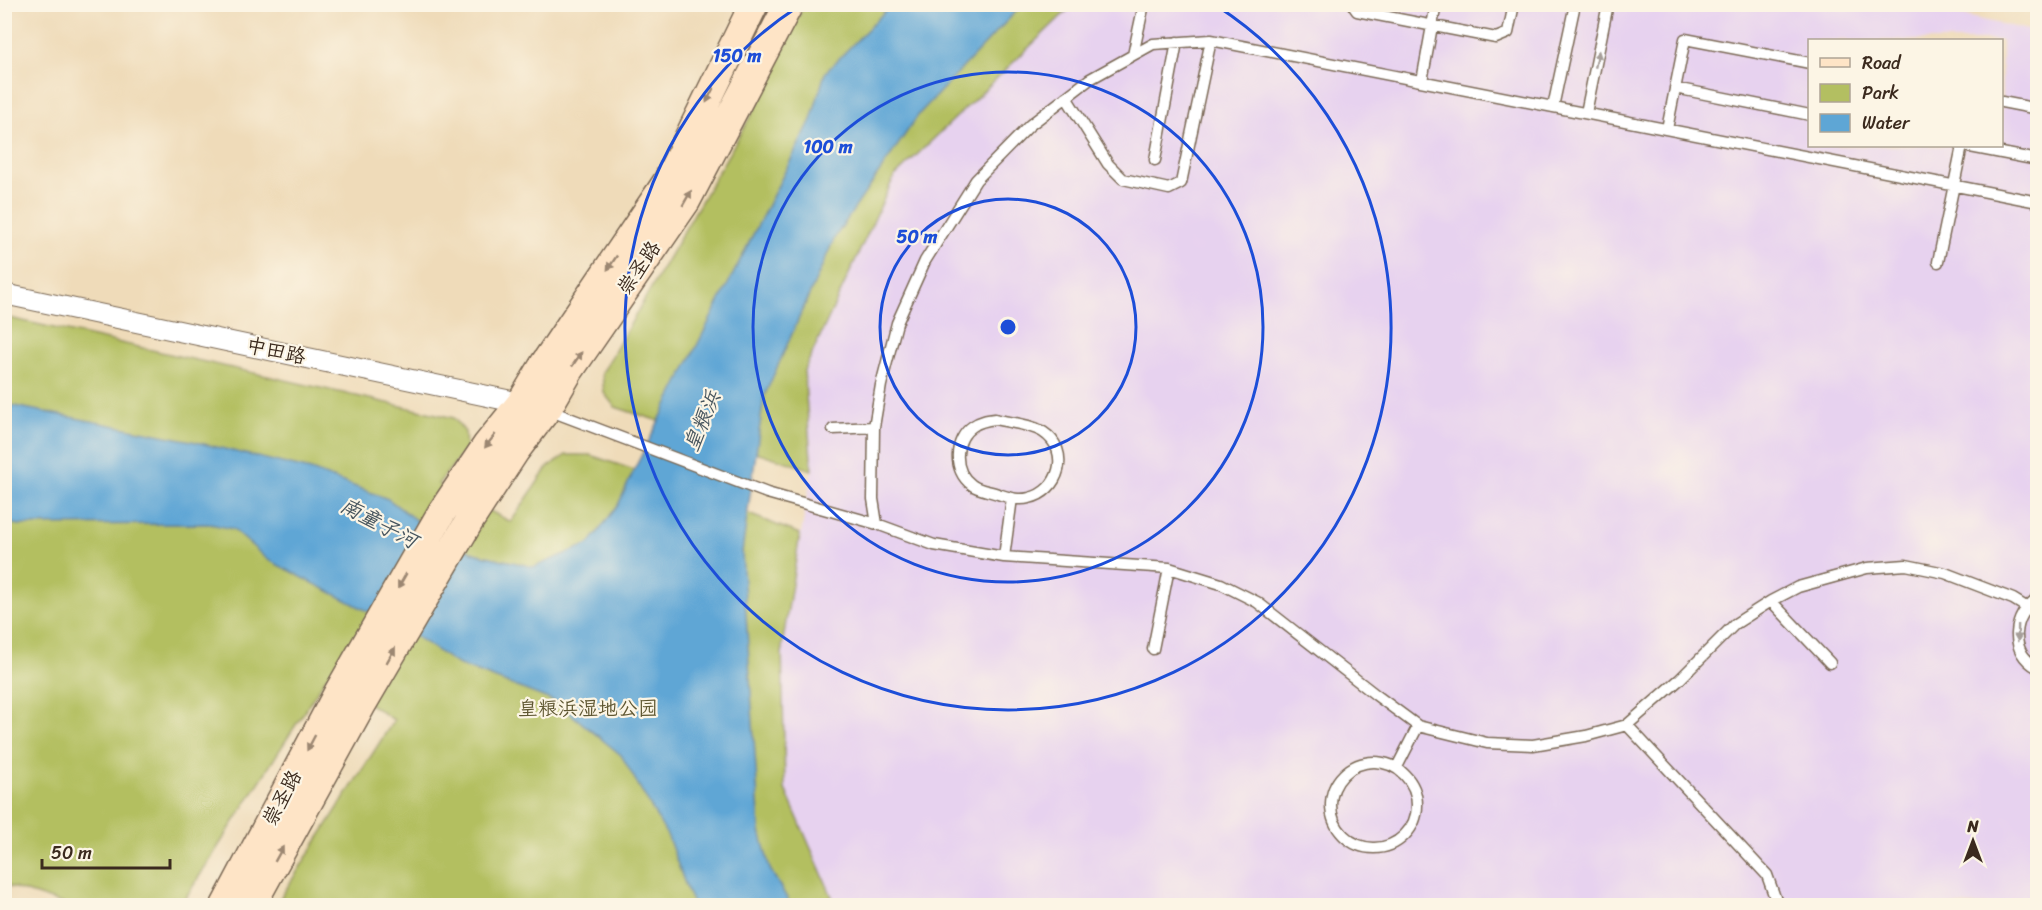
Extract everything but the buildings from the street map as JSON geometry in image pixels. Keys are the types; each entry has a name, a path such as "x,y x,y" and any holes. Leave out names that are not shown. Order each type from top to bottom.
{"main road":[{"name":"崇圣路","path":"225,906 350,699 515,451 534,406 545,363 667,182 754,4"},
{"name":"崇圣路","path":"251,906 442,512 487,445 534,406 569,371 686,201 789,4"}],"street":[{"name":"中田路","path":"4,294 534,406"}],"lane":[{"path":"1134,55 1144,4"},
{"path":"1352,4 1357,11 1496,38 1508,33 1514,4"},
{"path":"1422,81 1436,4"},
{"path":"1553,107 1575,4"},
{"path":"1586,113 1608,4"},
{"path":"1667,129 1685,39 1808,63"},
{"path":"877,524 873,499 874,427 881,385 897,323 925,261 976,180 1030,125 1090,78 1153,44 1211,40 2037,202"},
{"path":"1066,98 1108,164 1123,180 1169,189 1181,183 1211,40"},
{"path":"1155,160 1177,42"},
{"path":"1675,88 1808,115"},
{"path":"2003,102 2037,109"},
{"path":"1938,262 1964,147"},
{"path":"1969,147 2037,160"},
{"path":"534,406 604,430 767,493 877,524 934,545 1004,556 1169,568 1221,584 1257,602 1418,726 1487,744 1533,745 1586,736 1627,725 1679,680 1734,624 1798,587 1867,568 1906,565 1945,573 2013,599 2026,607"},
{"path":"995,419 1035,428 1046,434 1054,443 1059,455 1059,468 1048,490 1031,498 1012,498 973,487 960,468 959,445 964,435 973,426 983,421 995,419"},
{"path":"833,429 874,427"},
{"path":"1004,556 1012,498"},
{"path":"1153,649 1169,568"},
{"path":"2037,598 2026,607 2019,619 2017,632 2018,645 2024,657 2037,668"},
{"path":"1771,601 1830,663"},
{"path":"1627,725 1767,875 1778,906"},
{"path":"1397,767 1418,726"},
{"path":"1368,762 1383,762 1397,767 1408,776 1415,788 1418,802 1417,816 1411,829 1401,840 1375,849 1361,847 1348,840 1338,830 1332,816 1331,802 1334,788 1342,775 1354,766 1368,762"}],"shaded area":[{"path":"1911,4 2037,32 2037,905 846,905 833,899 785,789 782,647 812,470 804,371 894,177 1073,5"}],"green space":[{"path":"804,5 1073,5 894,177 804,371 812,470 615,407 604,393 602,373 757,105"},
{"name":"皇粮浜湿地公园","path":"5,317 454,418 465,432 466,449 438,484 511,522 547,468 566,455 590,455 800,534 782,647 785,789 833,899 846,905 276,905 394,720 327,676 181,905 67,905 5,885"}],"water":[{"path":"891,5 1022,5 919,114 835,237 764,397 742,552 760,831 770,869 791,905 694,905 668,837 621,755 556,702 457,664 412,634 268,560 233,529 210,524 20,525 5,523 4,404 192,441 311,470 388,499 417,521 474,553 534,567 589,544 618,505 811,120 825,73"}],"water label":[{"name":"皇粮浜","path":"702,421"},
{"name":"南童子河","path":"379,523"}]}
